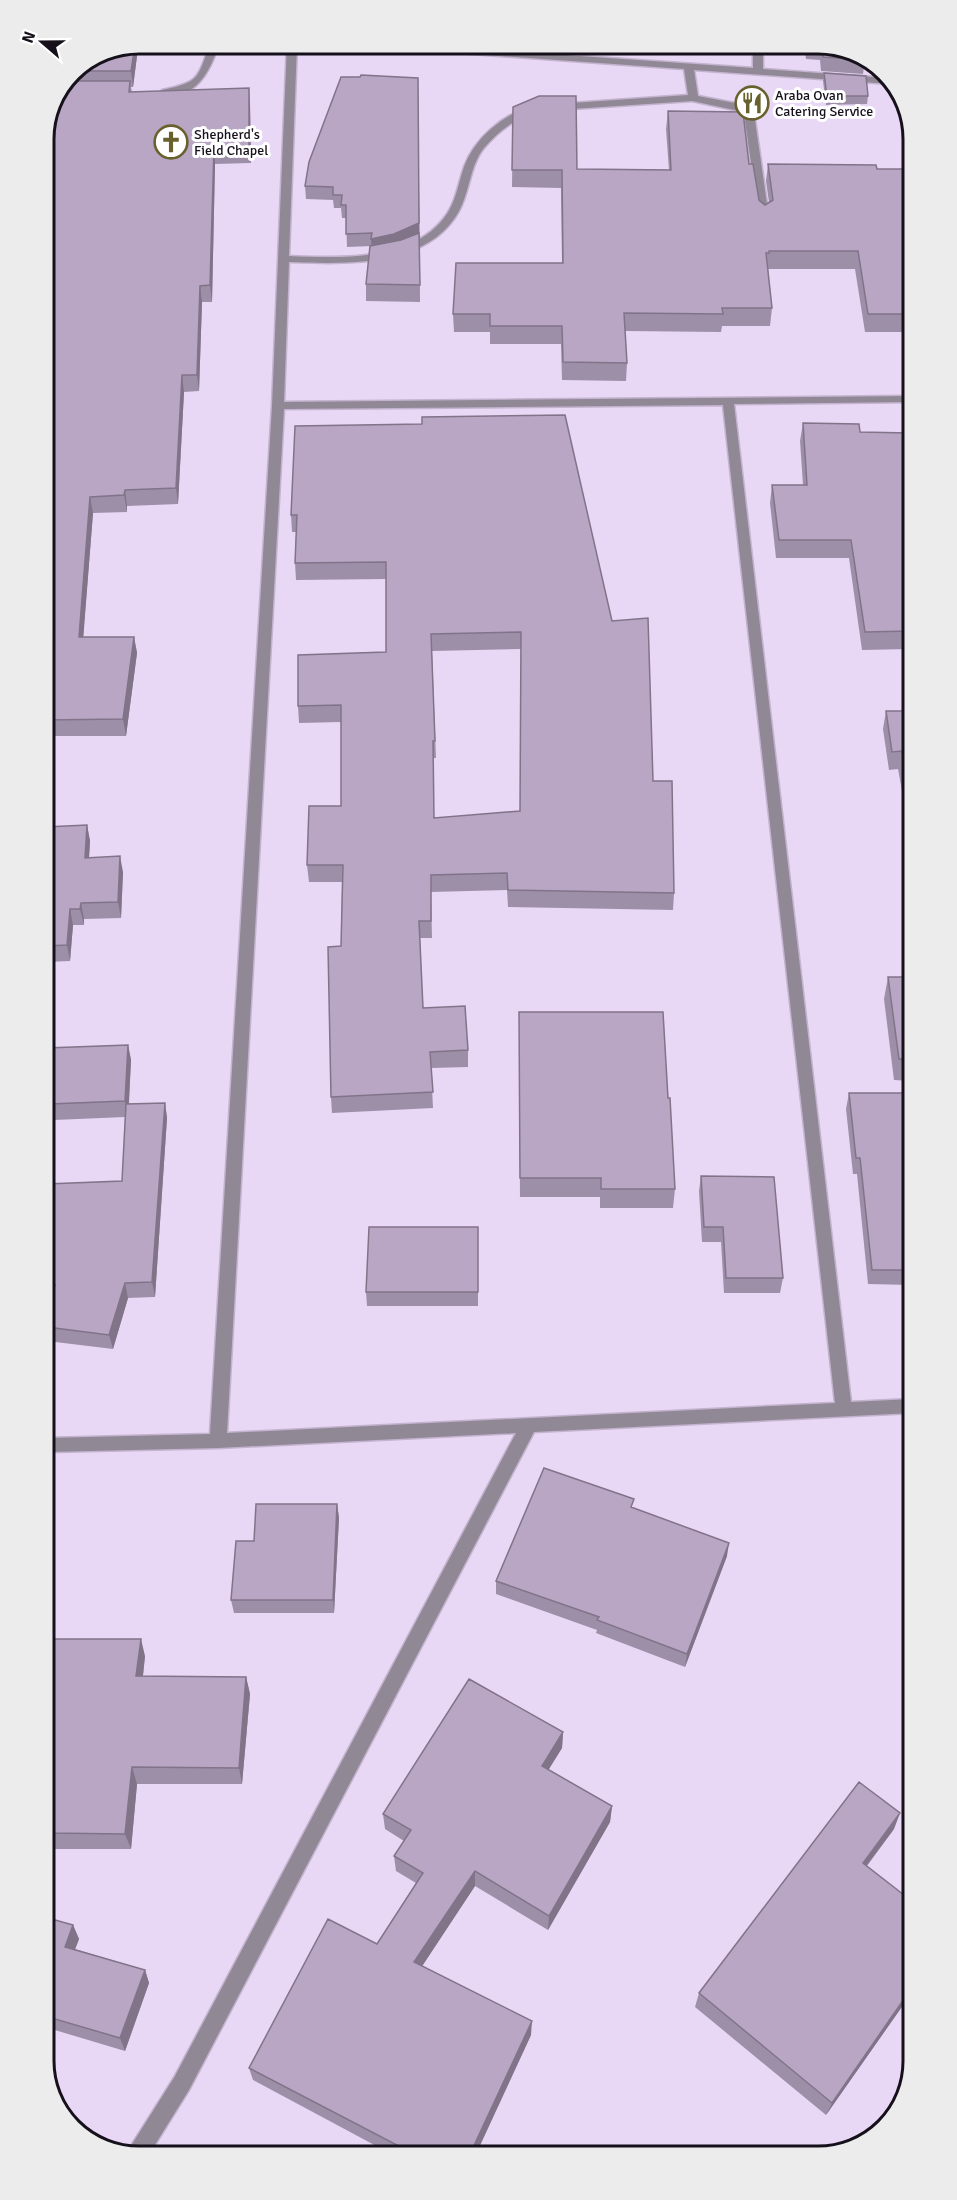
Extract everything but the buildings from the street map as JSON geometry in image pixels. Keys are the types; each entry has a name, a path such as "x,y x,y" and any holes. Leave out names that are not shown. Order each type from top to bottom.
{"street":[{"path":"155,92 178,92 194,85 204,75 211,54"},
{"path":"218,1441 278,406 292,54"},
{"path":"505,54 879,80"},
{"path":"758,54 758,73"},
{"path":"689,68 693,98"},
{"path":"285,259 346,261 400,250 425,239 445,224 459,204 474,153 510,118 542,108 693,98 702,102 731,104 743,108 749,113 764,218"},
{"path":"278,406 903,399"},
{"path":"728,401 844,1409"},
{"path":"54,1445 218,1441 903,1406"},
{"path":"142,2146 182,2083 529,1425"}],"place":[{"name":"Araba Ovan Catering Service","path":"752,103"},
{"name":"Shepherd's Field Chapel","path":"171,142"}]}
